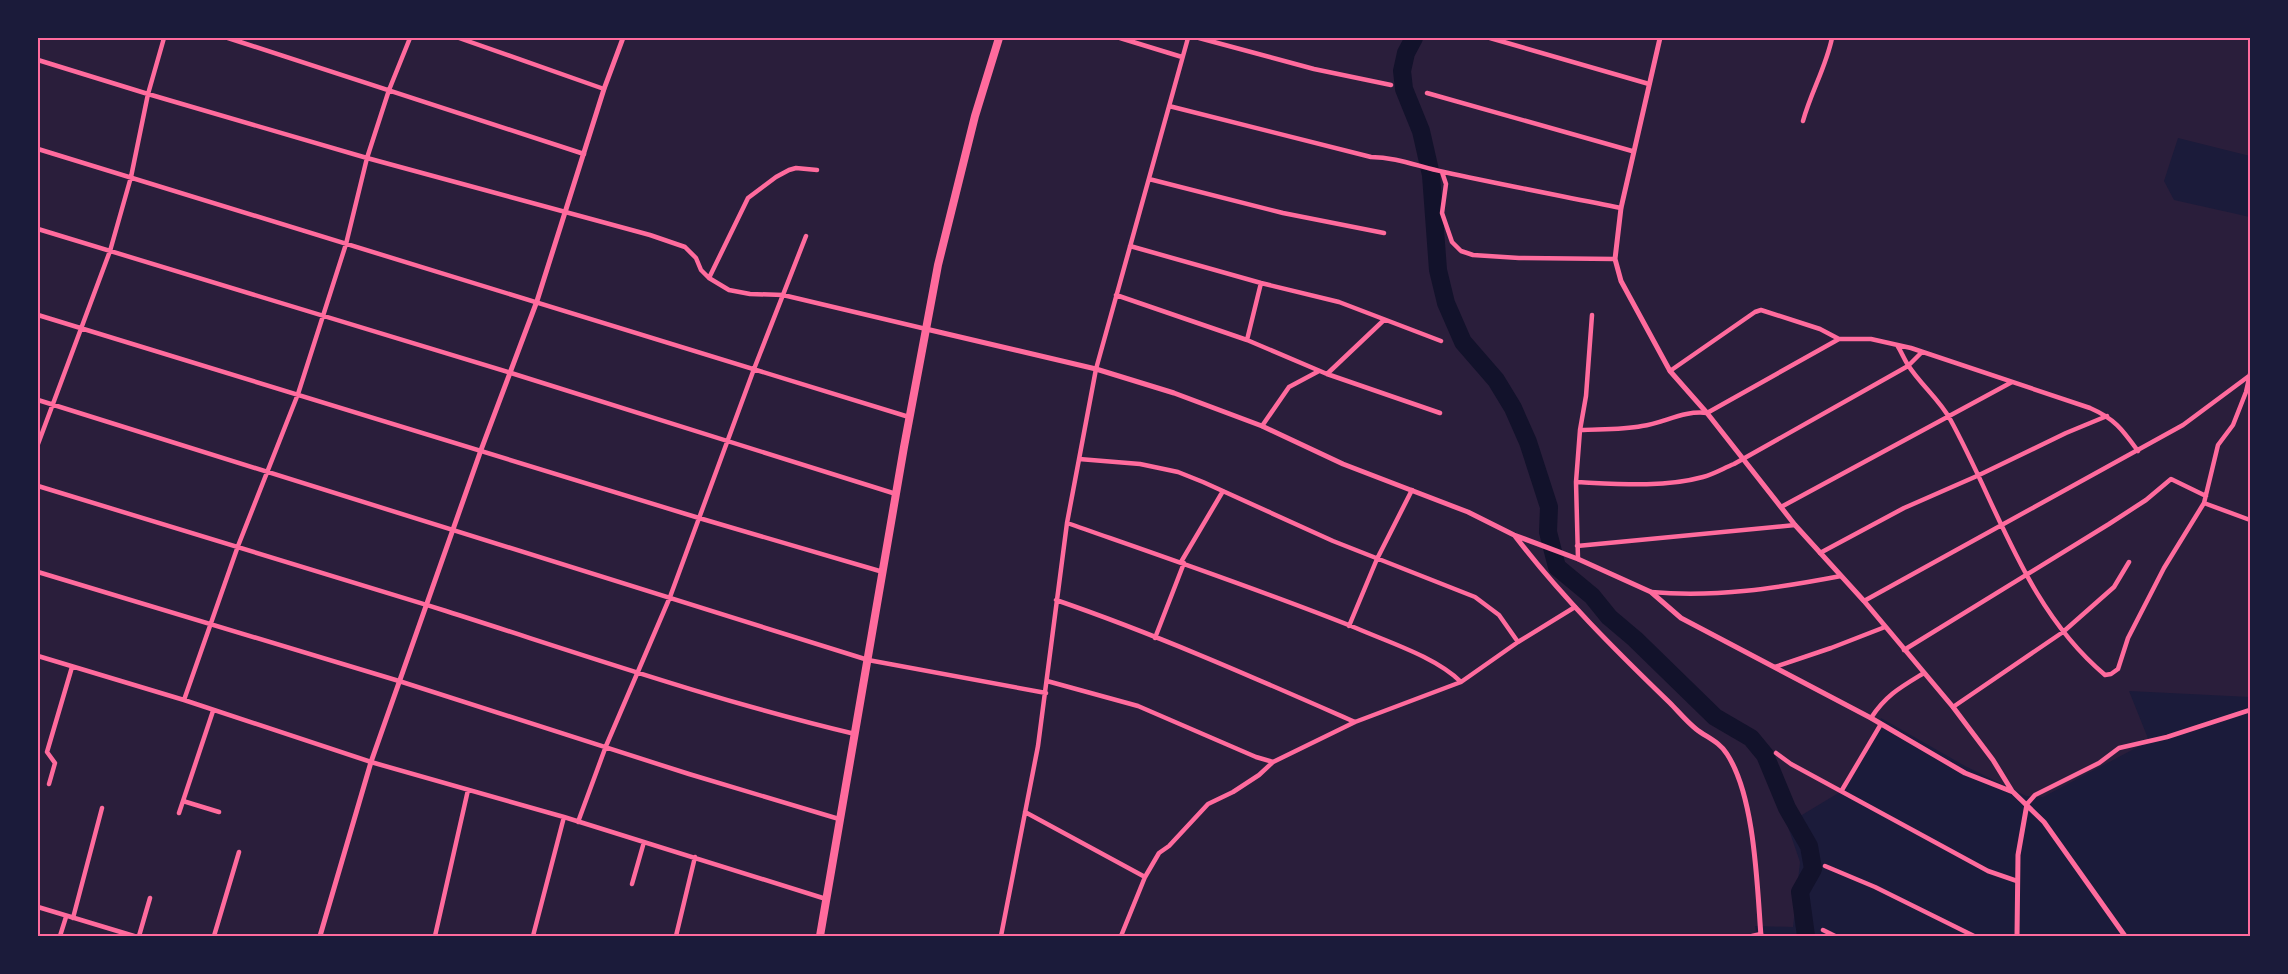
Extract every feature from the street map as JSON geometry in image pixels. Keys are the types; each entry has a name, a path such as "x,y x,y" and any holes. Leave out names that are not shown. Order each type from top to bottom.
{"highway":[{"path":"820,936 938,265 961,167 999,38"}],"street":[{"path":"38,444 110,251 131,177 148,94 165,38"},
{"path":"228,38 584,154"},
{"path":"184,700 238,546 298,394 346,244 367,158 389,90 410,38"},
{"path":"459,38 604,89"},
{"path":"320,936 371,762 481,450 537,301 604,89 623,38"},
{"path":"1120,38 1182,57"},
{"path":"1001,936 1038,746 1067,523 1096,369 1188,38"},
{"path":"1198,38 1314,69 1391,85"},
{"path":"1490,38 1649,84"},
{"path":"1660,38 1632,152 1621,208 1615,259 1629,299 1670,371 1707,413 1795,525 1864,601 1953,707 1993,760 2013,792 2044,822 2125,936"},
{"path":"1803,121 1833,38"},
{"path":"38,60 367,158 566,211 685,247 696,258 701,270 709,278 729,290 750,294 783,295 1096,369 1174,393 1262,426 1343,464 1468,512 1514,535 1578,559 1651,592 1681,618 1871,718 1965,773 2013,792"},
{"path":"1427,93 1632,152"},
{"path":"1169,106 1331,148 1371,157 1411,162 1442,172 1621,208"},
{"path":"38,149 537,301 910,418"},
{"path":"709,278 748,198 789,170 796,168 818,170"},
{"path":"1442,172 1446,184 1442,213 1452,242 1461,251 1473,255 1519,258 1615,259"},
{"path":"1149,179 1283,213 1384,233"},
{"path":"38,229 511,373 896,494"},
{"path":"578,822 606,746 670,597 806,236"},
{"path":"1130,246 1261,283 1339,302 1442,341"},
{"path":"1246,340 1261,283"},
{"path":"1116,296 1246,340 1327,374 1440,413"},
{"path":"1670,371 1761,310 1820,330 1839,339 1870,339 1922,352 2090,408 2119,424 2138,451"},
{"path":"38,315 699,518 884,572"},
{"path":"1578,559 1576,482 1592,315"},
{"path":"1327,374 1384,320"},
{"path":"1580,430 1644,426 1695,411 1707,413 1839,339"},
{"path":"1897,345 1908,366 1949,417 2025,574 2063,632 2084,658 2105,675 2118,669 2128,638 2160,577 2204,503 2218,445 2233,425 2250,375"},
{"path":"1576,482 1624,484 1689,480 1711,474 1908,366 1922,352"},
{"path":"1262,426 1289,387 1319,370"},
{"path":"1864,601 2183,425 2250,375"},
{"path":"1781,507 2012,382"},
{"path":"38,400 868,660 1046,693"},
{"path":"1820,553 1904,508 2108,416"},
{"path":"1079,459 1140,464 1178,472 1377,559 1475,597 1499,615 1518,642"},
{"path":"1904,650 2146,500 2171,478 2206,496"},
{"path":"38,486 238,546 777,715 855,734"},
{"path":"1349,626 1377,559 1412,490"},
{"path":"1155,638 1182,563 1223,491"},
{"path":"2204,503 2250,520"},
{"path":"1067,523 1239,582 1349,626 1439,665 1461,682"},
{"path":"1577,546 1795,525"},
{"path":"1514,535 1540,569 1615,650 1695,728 1727,753 1740,780 1754,856 1761,935 1752,936"},
{"path":"1953,707 2063,632 2114,587 2129,562"},
{"path":"38,572 210,626 399,681 839,819"},
{"path":"1651,592 1682,595 1715,594 1782,588 1841,576"},
{"path":"1056,600 1101,615 1355,722"},
{"path":"1122,936 1145,877 1159,853 1169,846 1208,804 1233,792 1273,762 1355,722 1461,682 1518,642 1575,607"},
{"path":"1775,667 1885,627"},
{"path":"38,656 184,700 371,762 695,857 826,899"},
{"path":"49,784 55,763 47,752 72,667"},
{"path":"1871,718 1891,693 1924,674"},
{"path":"1047,681 1138,706 1256,757 1273,762"},
{"path":"2017,936 2018,855 2027,804 2035,795 2099,763 2119,748 2167,737 2250,710"},
{"path":"179,813 213,711"},
{"path":"1842,790 1881,724"},
{"path":"1776,753 1791,764 1988,871 2017,881"},
{"path":"435,936 468,790"},
{"path":"183,801 219,812"},
{"path":"73,918 102,808"},
{"path":"1025,812 1145,877"},
{"path":"533,936 564,818"},
{"path":"632,884 644,842"},
{"path":"214,936 239,852"},
{"path":"676,936 695,857"},
{"path":"1825,866 1974,936"},
{"path":"139,936 150,898"},
{"path":"38,907 134,936"},
{"path":"60,936 66,916"},
{"path":"1823,930 1835,936"}],"shaded area":[{"path":"38,38 2250,38 2250,156 2178,138 2164,181 2174,200 2250,217 2250,697 2129,691 2149,741 2043,797 2026,796 1965,766 1881,718 1840,792 1787,824 1800,862 1793,927 1755,926 1756,933 1762,936 38,936"}],"waterway":[{"path":"1414,38 1406,53 1402,71 1404,89 1421,131 1431,175 1438,270 1446,303 1463,342 1496,380 1513,408 1528,442 1549,507 1548,532 1557,567 1592,596 1609,617 1635,639 1715,717 1751,738 1765,755 1787,808 1809,846 1813,869 1800,892 1806,936"}]}
